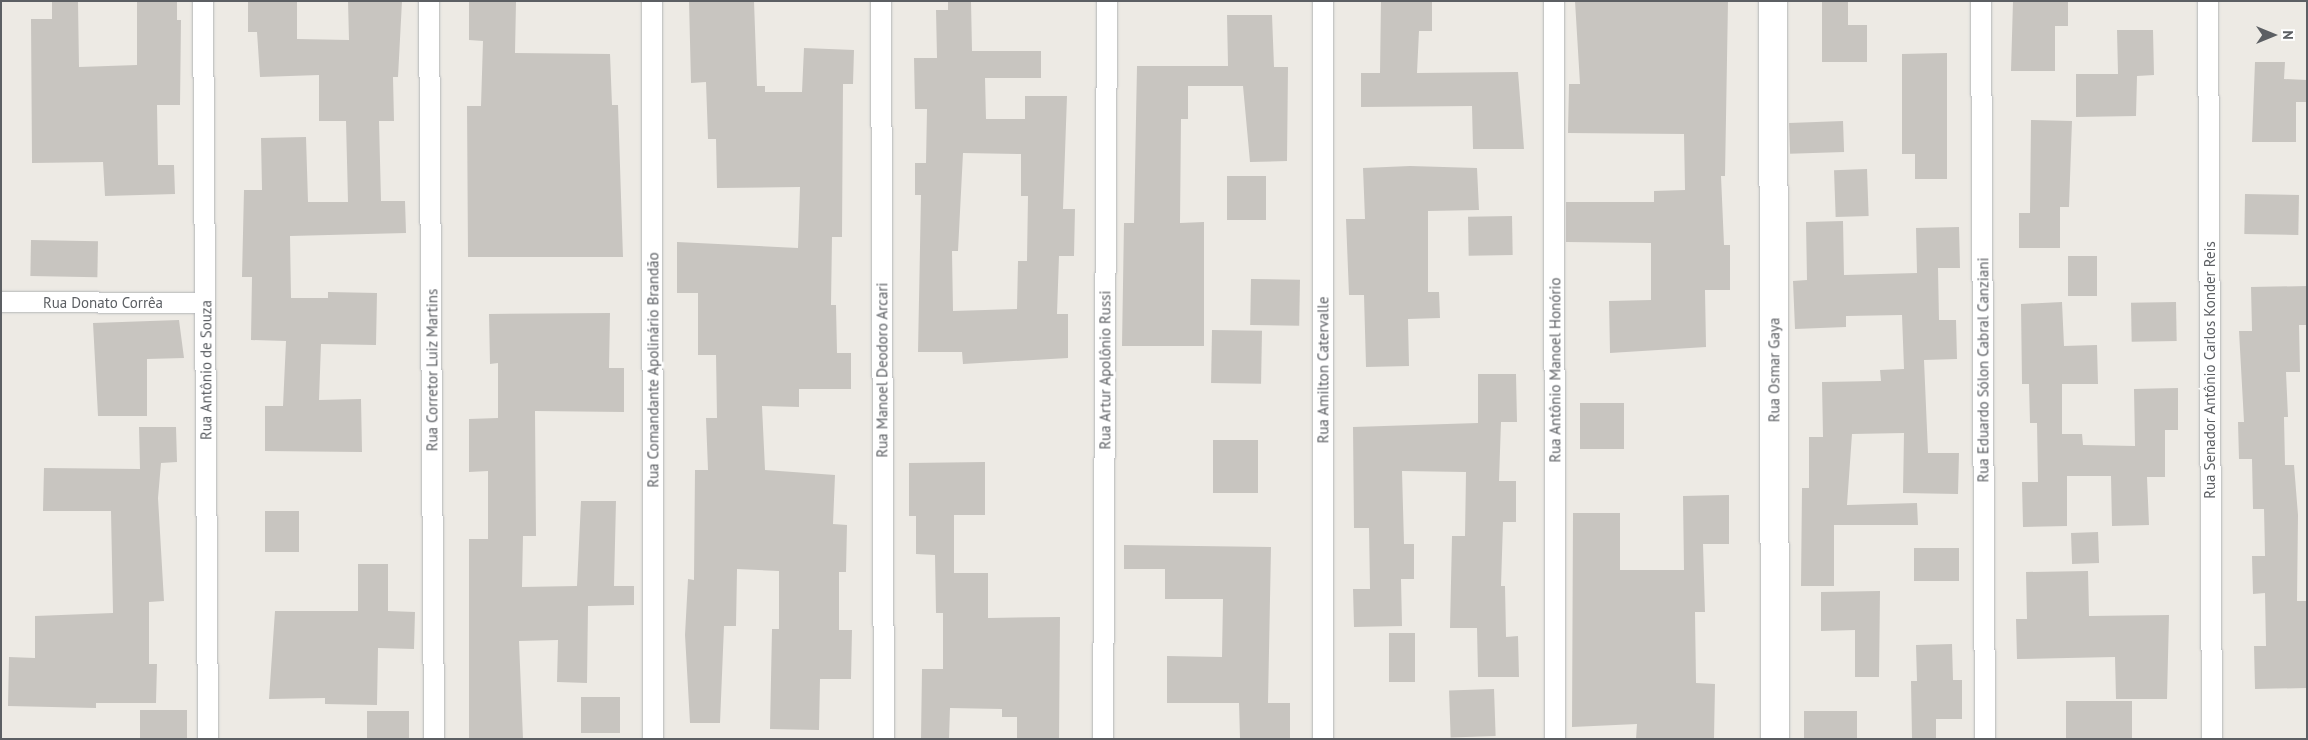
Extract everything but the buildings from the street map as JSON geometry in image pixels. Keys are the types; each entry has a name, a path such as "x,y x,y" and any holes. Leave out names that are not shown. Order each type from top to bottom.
{"main road":[{"name":"Rua Osmar Gaya","path":"1773,1 1775,739"}],"street":[{"name":"Rua Antônio de Souza","path":"203,1 208,739"},
{"name":"Rua Corretor Luiz Martins","path":"429,1 434,739"},
{"name":"Rua Comandante Apolinário Brandão","path":"652,1 653,739"},
{"name":"Rua Manoel Deodoro Arcari","path":"881,1 884,739"},
{"name":"Rua Artur Apolônio Russi","path":"1103,739 1107,1"},
{"name":"Rua Amilton Catervalle","path":"1323,1 1323,739"},
{"name":"Rua Antônio Manoel Honório","path":"1554,1 1555,739"},
{"name":"Rua Eduardo Sólon Cabral Canziani","path":"1981,1 1985,739"},
{"name":"Rua Senador Antônio Carlos Konder Reis","path":"2208,1 2212,739"},
{"name":"Rua Donato Corrêa","path":"1,302 205,303"}]}
